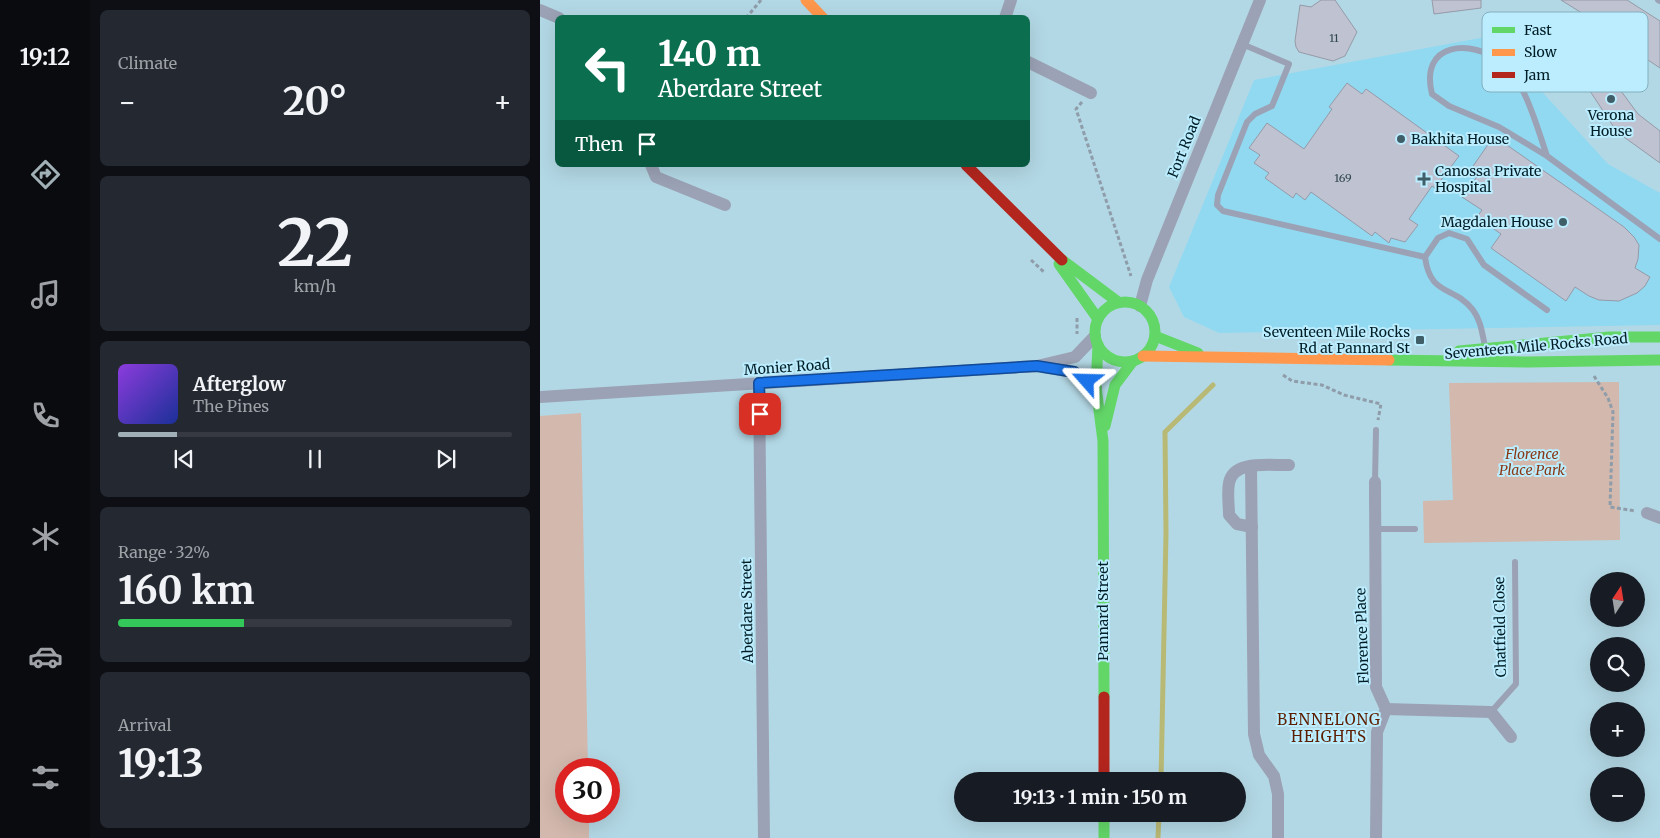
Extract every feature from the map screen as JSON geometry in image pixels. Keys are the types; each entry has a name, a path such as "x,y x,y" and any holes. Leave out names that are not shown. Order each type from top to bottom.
{"main road":[{"path":"806,0 820,15"},
{"path":"968,167 1052,252 1118,302"},
{"path":"1052,252 1098,319"},
{"path":"1118,302 1140,306 1154,322 1155,336 1153,343 1138,358 1116,360 1106,354 1097,340 1098,319 1104,310 1118,302"},
{"name":"Seventeen Mile Rocks Road","path":"1155,336 1210,358"},
{"name":"Seventeen Mile Rocks Road","path":"1412,358 1485,348 1608,337 1660,337"},
{"name":"Pannard Street","path":"1097,340 1096,387 1103,442 1104,772"},
{"name":"Seventeen Mile Rocks Road","path":"1138,358 1412,358 1529,362 1660,360"},
{"name":"Pannard Street","path":"1103,442 1115,385 1138,358"},
{"path":"1104,822 1104,838"}],"street":[{"path":"1006,15 1011,0"},
{"name":"Fort Road","path":"1140,306 1147,280 1260,0"},
{"path":"540,10 555,16"},
{"path":"1030,63 1091,93"},
{"path":"653,167 656,177 725,205"},
{"name":"Monier Road","path":"540,397 1037,366 1075,357 1097,340"},
{"name":"Monier Road","path":"1037,366 1074,372 1096,387"},
{"name":"Aberdare Street","path":"759,383 764,838"},
{"path":"1252,526 1237,524 1229,515 1229,483 1232,474 1238,469 1251,466 1289,465"},
{"path":"1251,466 1254,734 1259,755 1274,776 1278,794 1278,838"},
{"name":"Florence Place","path":"1375,482 1376,687 1386,709"},
{"path":"1646,513 1660,518"},
{"path":"1376,838 1377,732 1386,709 1491,712 1511,737"}],"lane":[{"path":"1242,44 1289,64 1272,106 1255,114 1248,122 1218,195 1217,205 1222,211 1425,258"},
{"path":"1482,53 1456,49 1441,52 1431,65 1428,78 1432,94 1449,106 1499,127 1547,156 1660,240"},
{"path":"1522,92 1547,156"},
{"path":"1485,348 1481,325 1472,308 1435,284 1426,270 1425,258 1438,238 1450,234 1468,240 1474,246 1484,265 1547,310"},
{"name":"Florence Place","path":"1375,482 1376,430"},
{"path":"1374,529 1416,529"},
{"name":"Chatfield Close","path":"1491,712 1516,684 1515,562"}],"path":[{"path":"748,15 760,0"},
{"path":"1091,93 1076,109 1131,276"},
{"path":"1031,260 1050,278"},
{"path":"1073,310 1076,317 1078,339"},
{"path":"1280,374 1292,381 1322,385 1344,395 1381,404 1376,430"},
{"path":"1594,376 1608,398 1612,412 1610,507 1646,513"}],"shaded area":[{"name":"Canossa Private Hospital","path":"1482,38 1482,92 1542,92 1608,164 1660,193 1660,325 1219,333 1184,317 1169,287 1254,80"}],"green space":[{"name":"Florence Place Park","path":"1619,382 1620,540 1424,543 1423,501 1453,500 1449,383"},
{"path":"581,413 588,758 555,758 555,823 589,823 589,838 540,838 540,416"}],"building":[{"path":"1321,0 1335,0 1357,32 1345,56 1333,61 1299,52 1296,47 1295,41 1300,5 1311,7"},
{"path":"1432,0 1481,0 1481,8 1434,14"},
{"path":"1561,0 1627,0 1646,12 1580,12"},
{"path":"1648,13 1660,21 1660,68 1648,60"},
{"path":"1347,83 1362,94 1366,89 1459,156 1435,188 1432,186 1409,219 1418,225 1405,242 1391,238 1389,243 1375,232 1372,236 1311,192 1305,200 1296,193 1293,198 1265,178 1269,173 1254,163 1260,155 1249,148 1267,123 1304,149 1332,109 1329,107"},
{"path":"1591,92 1622,92 1638,114 1660,131 1660,163 1617,132"},
{"name":"Magdalen House","path":"1494,136 1624,227 1639,245 1635,268 1650,277 1645,286 1637,293 1619,301 1599,300 1575,287 1566,301 1491,248 1501,234 1477,217 1482,210 1462,197 1479,174 1471,169"}],"waterway":[{"path":"1161,772 1166,533 1165,432 1213,385"},
{"path":"1158,838 1159,822"}],"traffic: fast":[{"path":"1062,260 1118,302"},
{"path":"1059,264 1098,319"},
{"path":"1125,302 1142,307 1150,315 1155,332 1150,349 1142,357 1125,362 1108,357 1100,349 1095,332 1100,315 1108,307 1125,302"},
{"path":"1155,336 1198,353"},
{"path":"1459,351 1609,337 1660,337"},
{"path":"1098,345 1096,387 1103,441 1104,697"},
{"path":"1389,360 1529,362 1660,360"},
{"path":"1105,426 1115,385 1133,361"},
{"path":"1104,822 1104,838"}],"traffic: slow":[{"path":"806,0 820,15"},
{"path":"1143,356 1389,360"}],"traffic: jam":[{"path":"968,167 1062,260"},
{"path":"1104,697 1104,772"}],"place":[{"name":"Verona House","path":"1611,99"},
{"name":"Bakhita House","path":"1401,139"},
{"name":"Canossa Private Hospital","path":"1424,179"},
{"name":"Magdalen House","path":"1563,222"},
{"name":"Seventeen Mile Rocks Rd at Pannard St","path":"1420,340"}],"district":[{"name":"BENNELONG HEIGHTS","path":"1329,728"}],"route":[{"path":"760,414 759,383 1037,366 1074,372 1087,381"}]}
